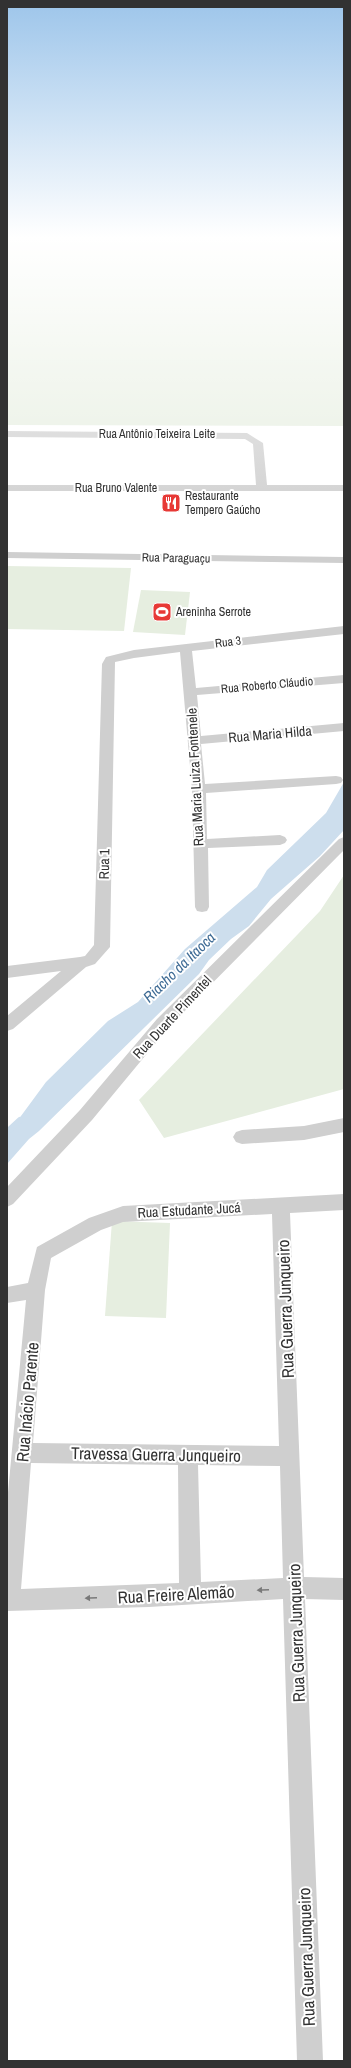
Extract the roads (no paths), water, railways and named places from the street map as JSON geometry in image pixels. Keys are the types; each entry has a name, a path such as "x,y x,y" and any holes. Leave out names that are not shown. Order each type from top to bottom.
{"street":[{"name":"Rua Antônio Teixeira Leite","path":"7,434 201,434 247,436 258,443 262,489"},
{"name":"Rua Bruno Valente","path":"7,488 344,488"},
{"name":"Rua Paraguaçu","path":"7,555 344,560"},
{"name":"Rua 3","path":"113,658 134,654 344,630"},
{"name":"Rua Maria Luiza Fontenele","path":"186,648 196,740 199,789 199,844 202,907"},
{"name":"Rua 1","path":"7,1025 81,964 90,960 102,947 108,664 113,658"},
{"name":"Rua Roberto Cláudio","path":"190,692 344,678"},
{"name":"Rua Maria Hilda","path":"196,740 344,727"},
{"path":"199,789 336,780"},
{"path":"199,844 280,840"},
{"name":"Rua Duarte Pimentel","path":"7,1199 86,1116 163,1023 344,842"},
{"path":"7,972 81,964"},
{"path":"242,1137 304,1133 344,1125"},
{"name":"Rua Estudante Jucá","path":"43,1253 95,1224 123,1214 344,1202"},
{"name":"Rua Guerra Junqueiro","path":"281,1205 310,2061"},
{"name":"Rua Inácio Parente","path":"8,1600 23,1453 36,1290 43,1253"},
{"path":"7,1295 36,1290"},
{"name":"Travessa Guerra Junqueiro","path":"23,1453 290,1456"},
{"path":"188,1455 190,1594"},
{"name":"Rua Freire Alemão","path":"8,1600 190,1594 294,1588 344,1589"}],"water":[{"path":"344,782 344,830 320,856 271,899 249,926 231,939 209,960 199,974 39,1131 29,1139 7,1164 7,1135 46,1082 108,1021 138,1002 185,949 257,887 267,870 326,813"}],"waterway":[{"name":"Riacho da Itaoca","path":"7,1132 20,1120"}],"place":[{"name":"Restaurante Tempero Gaúcho","path":"171,503"},
{"name":"Areninha Serrote","path":"162,612"}]}
